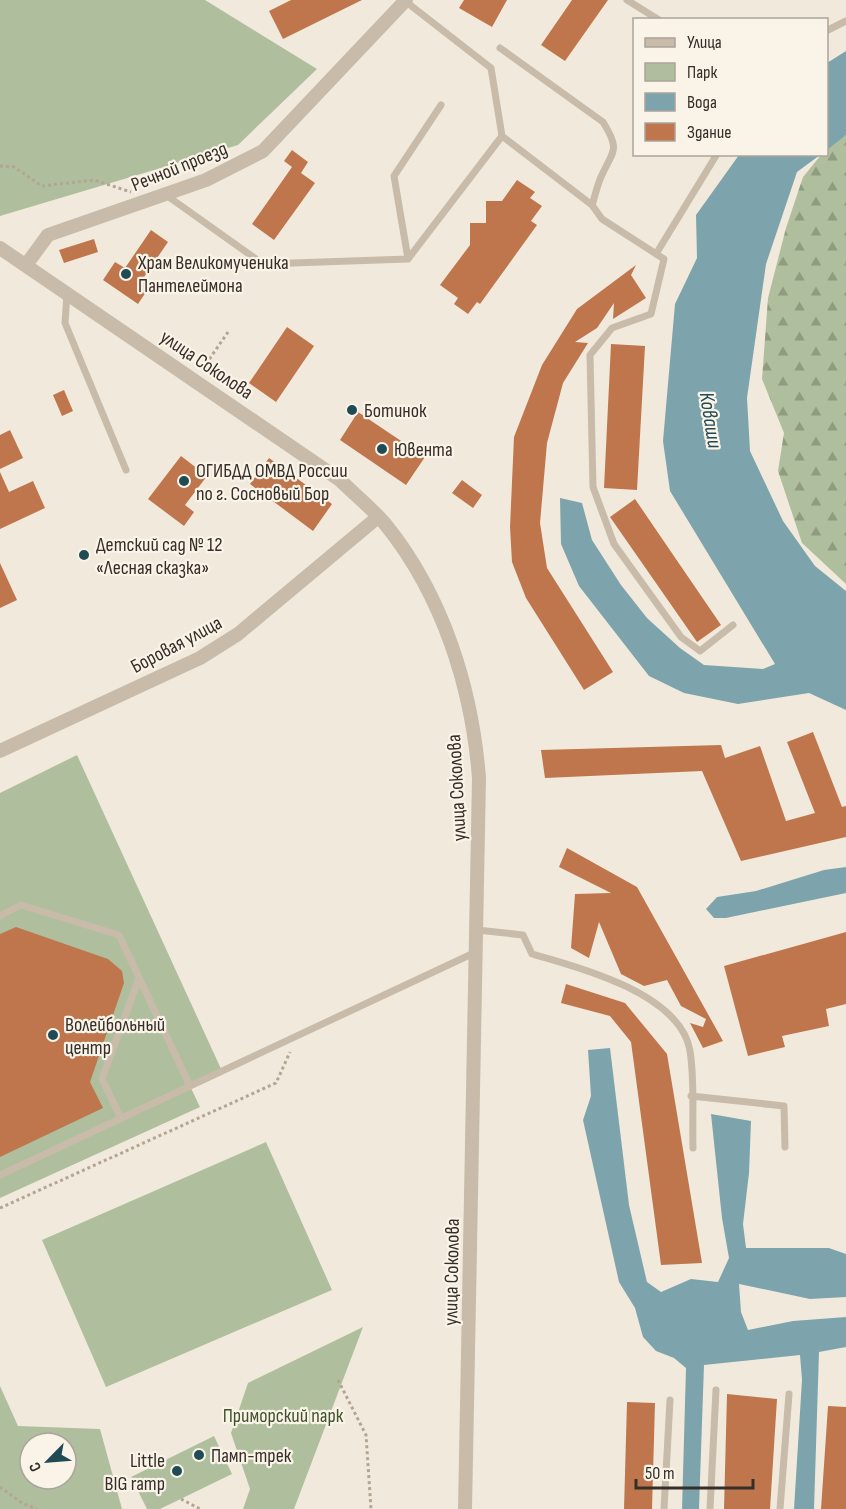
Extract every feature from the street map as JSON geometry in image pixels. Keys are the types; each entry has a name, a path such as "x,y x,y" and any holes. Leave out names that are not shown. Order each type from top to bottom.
{"street":[{"name":"Речной проезд","path":"26,265 48,235 206,180 262,151 406,1"},
{"name":"улица Соколова","path":"0,248 340,480 378,517 412,561 445,626 463,679 476,741 479,778 465,1509"},
{"name":"Боровая улица","path":"0,751 200,658 238,634 378,517"}],"lane":[{"path":"627,0 656,18"},
{"path":"406,1 491,68 502,136 592,205 602,219 664,259 651,314 612,328 590,355 593,487 614,544 681,637 700,651 733,625"},
{"path":"828,30 846,21"},
{"path":"500,48 603,122 613,139 613,159 601,177 592,205"},
{"path":"408,259 394,176 441,105"},
{"path":"408,259 502,136"},
{"path":"656,254 716,156"},
{"path":"159,196 263,264 408,259"},
{"path":"67,292 65,323 126,470"},
{"path":"0,916 21,905 119,935 190,1086"},
{"path":"477,930 523,935 532,954 608,979 649,997 678,1024 690,1049 693,1148"},
{"path":"0,1175 476,952"},
{"path":"122,1118 102,1079 139,978"},
{"path":"691,1096 784,1106 785,1147"},
{"path":"710,1509 716,1390"},
{"path":"780,1509 789,1394"},
{"path":"664,1509 670,1400"}],"path":[{"path":"0,166 14,166 42,186 94,180 159,196"},
{"path":"206,364 228,332"},
{"path":"0,1208 276,1083 296,1036"},
{"path":"338,1380 366,1435 370,1509"},
{"path":"0,1487 22,1503 37,1509"},
{"path":"181,1499 200,1509"}],"green space":[{"path":"0,0 205,0 317,69 238,145 0,216"},
{"path":"846,135 846,584 802,543 778,471 784,433 762,379 768,298 786,228 803,177 820,156 828,156 828,146"},
{"path":"77,755 222,1071 190,1086 200,1107 0,1198 0,793"},
{"path":"266,1142 332,1290 106,1387 42,1240"},
{"name":"Приморский парк","path":"363,1327 294,1509 243,1509 250,1489 231,1433 248,1383"},
{"path":"0,1386 18,1426 100,1429 122,1509 0,1509"},
{"name":"Памп-трек","path":"214,1436 232,1474 160,1509 147,1509 131,1477"}],"water":[{"path":"846,51 846,135 828,149 828,62"},
{"name":"Коваши","path":"738,156 819,156 797,172 766,264 747,398 750,451 783,521 815,566 846,591 846,710 809,693 738,704 684,693 649,676 579,586 561,544 560,498 582,503 592,540 621,585 647,618 680,648 704,665 763,669 775,664 670,491 663,441 675,304 697,258 696,215"},
{"path":"846,867 846,893 726,918 714,918 706,909 717,897 756,891 824,870"},
{"path":"610,1048 629,1205 647,1282 661,1292 691,1279 718,1282 729,1258 722,1218 711,1114 751,1121 749,1173 743,1224 746,1248 829,1248 846,1254 846,1297 810,1299 739,1284 741,1312 748,1330 793,1321 846,1317 846,1347 819,1352 814,1509 794,1509 802,1380 800,1355 704,1365 699,1509 682,1509 686,1368 674,1358 656,1351 643,1337 635,1308 619,1282 583,1120 591,1096 588,1050"}],"building":[{"path":"291,0 362,0 283,39 269,11"},
{"path":"464,0 507,0 492,27 459,8"},
{"path":"572,0 608,0 565,61 541,45"},
{"path":"292,150 308,162 301,173 315,183 274,240 252,224 292,167 284,161"},
{"path":"517,180 535,192 530,198 542,206 531,221 537,225 480,304 477,302 468,314 454,304 458,298 440,285 470,245 470,223 486,223 486,201 502,201"},
{"name":"Храм Великомученика Пантелеймона","path":"151,230 168,242 142,280 150,286 138,304 103,280 115,262 125,268"},
{"path":"94,239 98,252 64,263 59,250"},
{"path":"636,265 631,275 646,298 613,319 614,303 597,328 575,342 588,343 563,383 547,443 540,523 547,568 613,672 584,690 526,598 512,562 510,527 514,437 542,365 577,309"},
{"path":"287,327 314,346 276,402 249,383"},
{"path":"611,344 645,346 637,490 604,488"},
{"path":"64,390 73,411 62,416 53,395"},
{"name":"Ювента","path":"358,412 425,457 406,485 340,440"},
{"path":"10,430 23,458 0,469 0,435"},
{"path":"181,456 207,476 185,505 194,512 184,526 148,499"},
{"path":"269,458 332,504 313,531 250,484"},
{"path":"0,472 9,492 33,481 45,508 0,529"},
{"path":"462,480 482,495 473,508 452,493"},
{"path":"635,499 721,625 697,642 610,517"},
{"path":"0,563 17,600 0,608"},
{"path":"813,732 842,807 846,806 846,837 741,861 702,771 545,778 541,750 721,745 725,758 760,746 786,821 815,813 787,742"},
{"path":"567,848 637,887 723,1041 703,1048 690,1023 703,1027 706,1019 681,1006 667,980 644,986 621,974 599,922 589,958 571,948 575,894 611,893 559,867"},
{"name":"Волейбольный центр","path":"16,927 108,959 122,971 124,983 90,1082 103,1108 0,1157 0,934"},
{"path":"846,932 846,1004 826,1009 829,1026 782,1036 785,1047 748,1056 724,966"},
{"path":"566,984 625,1003 667,1054 702,1263 661,1265 631,1042 610,1016 561,1003"},
{"path":"727,1394 777,1399 770,1509 724,1509"},
{"path":"627,1402 655,1403 652,1509 624,1509"},
{"path":"828,1406 846,1407 846,1509 821,1509"}],"place":[{"name":"Храм Великомученика Пантелеймона","path":"126,274"},
{"name":"Ботинок","path":"352,410"},
{"name":"Ювента","path":"382,449"},
{"name":"ОГИБДД ОМВД России по г. Сосновый Бор","path":"184,481"},
{"name":"Детский сад № 12 «Лесная сказка»","path":"84,555"},
{"name":"Волейбольный центр","path":"53,1035"},
{"name":"Памп-трек","path":"199,1455"},
{"name":"Little BIG ramp","path":"177,1471"}]}
